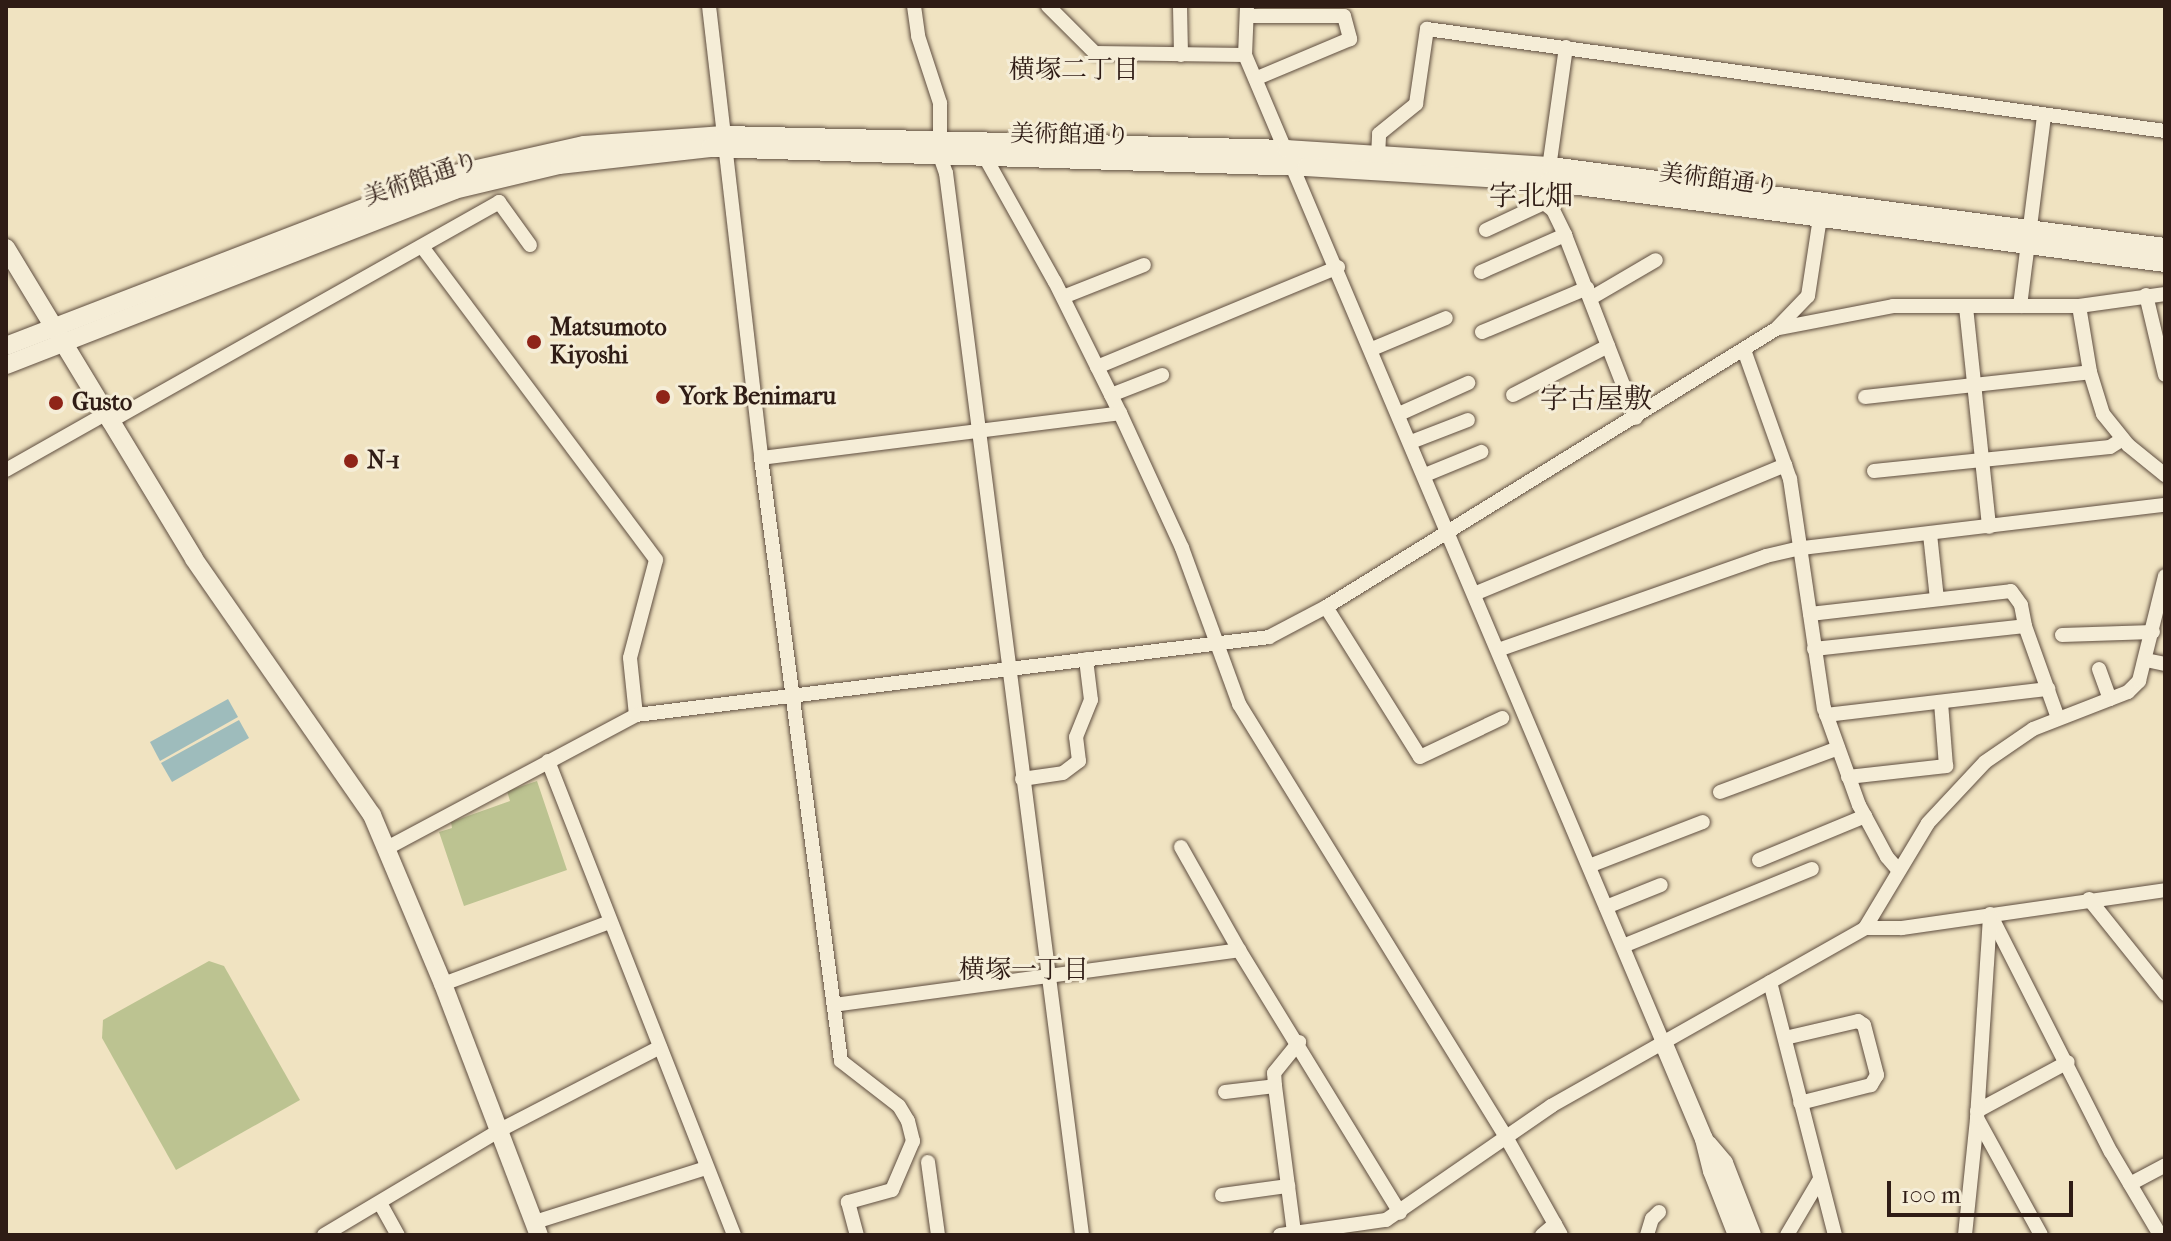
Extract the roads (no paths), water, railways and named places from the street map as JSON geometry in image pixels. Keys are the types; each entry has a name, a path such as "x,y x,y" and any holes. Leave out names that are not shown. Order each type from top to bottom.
{"street":[{"path":"709,6 761,458 841,1061 899,1106 908,1121 913,1141 892,1190 848,1202 857,1235"},
{"path":"914,6 918,36 940,103 940,148 946,173 1082,1235"},
{"path":"1048,6 1095,53 1245,55"},
{"path":"1180,6 1181,55"},
{"path":"1257,78 1350,39 1344,16 1247,11 1245,55 1338,267 1704,1139 1712,1171 1737,1235"},
{"path":"1378,156 1379,134 1416,104 1427,29 2165,131"},
{"path":"1544,203 1566,47"},
{"path":"2020,306 2044,116"},
{"name":"美術館通り","path":"6,346 59,335 454,190 575,163 724,141 1291,158 1549,174"},
{"name":"美術館通り","path":"940,148 985,157 1378,156 1549,174 2028,237 2165,263"},
{"path":"985,157 1063,297 1120,413 1182,548 1239,704 1506,1137 1558,1230 1542,1235"},
{"path":"6,470 423,248 499,202 530,245"},
{"path":"1486,230 1544,203"},
{"path":"1544,203 1553,210 1565,235 1636,418"},
{"path":"389,847 636,715 795,698 1007,668 1269,637 1326,607 1776,329 1809,294 1822,210"},
{"path":"1481,272 1565,235"},
{"name":"美術館通り","path":"2028,237 2165,247"},
{"path":"6,248 194,559 356,787 389,847 537,1229 706,1168"},
{"path":"423,248 656,560 630,658 636,715"},
{"path":"1482,332 1589,293 1656,260"},
{"path":"1063,297 1144,265"},
{"path":"1097,367 1338,267"},
{"path":"1776,329 1893,306 2079,306 2165,294"},
{"path":"2146,295 2164,369"},
{"path":"2079,306 2090,372 2103,414 2123,439 2165,475"},
{"path":"1966,307 1989,527"},
{"path":"1372,349 1446,318"},
{"name":"美術館通り","path":"6,365 59,335"},
{"path":"1513,395 1608,346"},
{"path":"1744,350 1785,465 1802,548 1814,649 1826,715 1865,816 1887,857 1899,871"},
{"path":"1865,397 2090,372"},
{"path":"1111,395 1162,375"},
{"path":"1399,414 1468,383"},
{"path":"761,458 1120,413"},
{"path":"1411,442 1468,420"},
{"path":"1874,471 2110,447 2123,439"},
{"path":"1425,475 1481,452"},
{"path":"1474,594 1785,465"},
{"path":"1498,650 1766,556 1802,548 2165,505"},
{"path":"1930,534 1937,599"},
{"path":"1299,1042 1274,1073 1296,1234 1385,1228 1400,1213 1551,1106 1865,928 1928,823 1972,774 2033,729 2128,692 2139,681 2165,576"},
{"path":"1810,614 2011,591 2021,605 2025,626 2058,718"},
{"path":"1326,607 1420,757 1502,718"},
{"path":"1814,649 2025,626"},
{"path":"2062,635 2153,632"},
{"path":"1022,779 1063,773 1079,761 1076,737 1091,700 1086,659"},
{"path":"2146,660 2165,664"},
{"path":"2099,669 2110,699"},
{"path":"1826,715 2048,689"},
{"path":"1848,777 1946,766 1941,702"},
{"path":"1720,792 1838,748"},
{"path":"548,761 734,1235"},
{"path":"1759,860 1865,816"},
{"path":"1589,866 1703,822"},
{"path":"1181,847 1239,950 1299,1042 1400,1213"},
{"path":"1623,946 1812,869"},
{"path":"1606,907 1661,885"},
{"path":"1865,928 1902,928 2165,890"},
{"path":"2089,899 2165,994"},
{"path":"1990,914 2130,1184 2160,1235"},
{"path":"1965,1235 1977,1114 1990,914"},
{"path":"443,984 610,922"},
{"path":"834,1005 1239,950"},
{"path":"1770,982 1835,1235"},
{"path":"1785,1038 1858,1021 1864,1025 1877,1075 1871,1085 1800,1103"},
{"path":"324,1235 500,1130 660,1047"},
{"path":"1977,1114 2068,1062"},
{"path":"1225,1092 1275,1086"},
{"path":"1977,1114 2041,1235"},
{"path":"1704,1139 1724,1163 1752,1235"},
{"path":"928,1162 938,1235"},
{"path":"2130,1184 2165,1165"},
{"path":"1787,1235 1820,1179"},
{"path":"1222,1195 1288,1186"},
{"path":"380,1203 398,1235"},
{"path":"1647,1235 1652,1219 1659,1212"}],"water":[{"path":"228,699 238,717 160,761 150,742"},
{"path":"239,720 249,738 172,782 161,763"}],"place":[{"name":"Matsumoto Kiyoshi","path":"534,342"},
{"name":"York Benimaru","path":"663,397"},
{"name":"Gusto","path":"56,403"},
{"name":"N-1","path":"351,461"}],"district":[{"name":"横塚二丁目","path":"1074,70"},
{"name":"字北畑","path":"1531,196"},
{"name":"字古屋敷","path":"1596,399"},
{"name":"横塚一丁目","path":"1024,970"}]}
